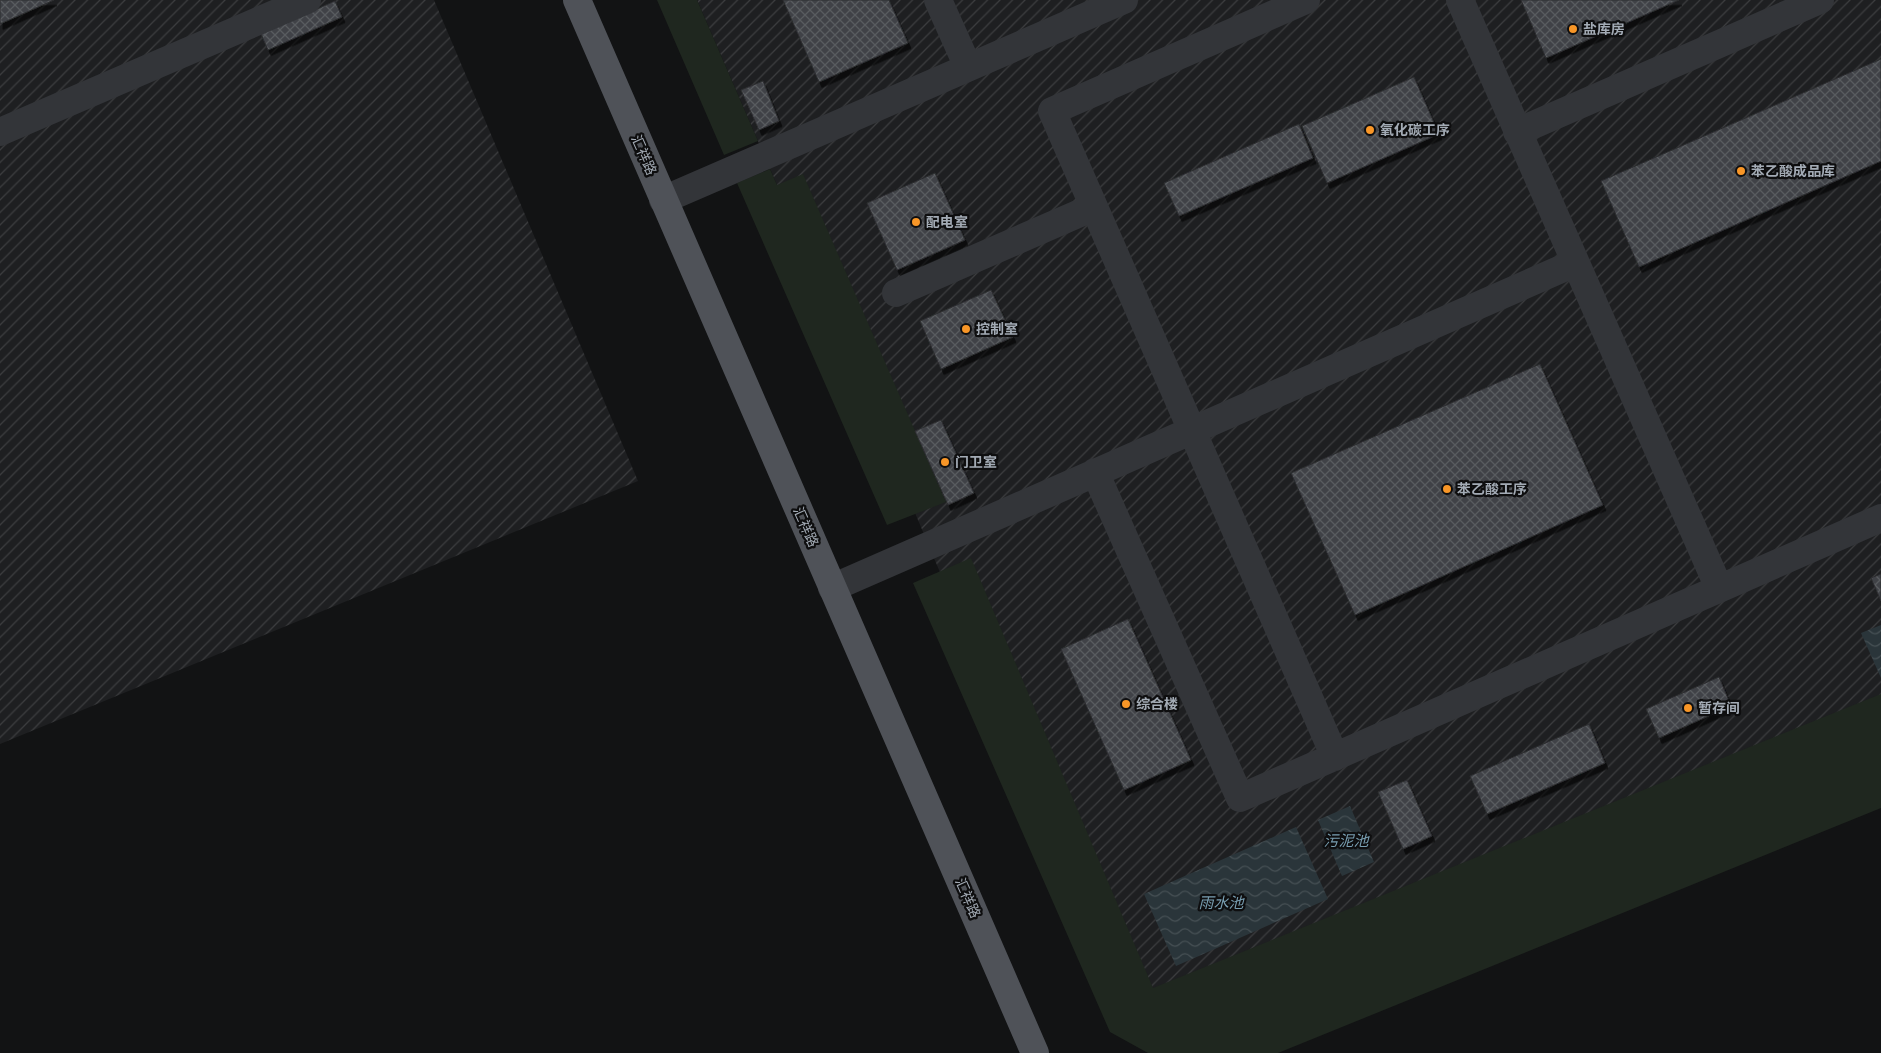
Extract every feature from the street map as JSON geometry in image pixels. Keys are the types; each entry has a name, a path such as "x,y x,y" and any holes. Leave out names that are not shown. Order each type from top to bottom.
{"main road":[{"name":"汇祥路","path":"576,0 1035,1053"}],"lane":[{"path":"0,132 307,0"},
{"path":"938,0 968,68"},
{"path":"663,200 1124,0"},
{"path":"1306,0 1052,111 1334,757"},
{"path":"1460,0 1719,588"},
{"path":"1518,132 1820,0"},
{"path":"896,294 1094,207"},
{"path":"832,588 1575,263"},
{"path":"1095,472 1240,798 1881,518"}],"shaded area":[{"path":"0,0 434,0 638,481 0,744"},
{"path":"657,0 697,0 758,141 724,155"},
{"path":"697,0 1881,0 1881,736 1136,1038 777,185"},
{"path":"770,169 777,185 803,174 946,502 887,525 737,183"},
{"path":"971,558 1153,988 1881,694 1881,808 1278,1053 1148,1053 1110,1032 913,583"}],"water":[{"path":"1881,625 1881,678 1861,633"},
{"name":"污泥池","path":"1350,806 1374,862 1342,876 1318,820"},
{"name":"雨水池","path":"1296,827 1328,899 1176,966 1144,894"}],"building":[{"path":"0,0 54,0 0,24"},
{"path":"783,0 889,0 908,43 819,82"},
{"name":"盐库房","path":"1521,0 1679,0 1546,58"},
{"path":"335,1 342,17 268,50 261,34"},
{"name":"苯乙酸成品库","path":"1881,59 1881,161 1639,267 1601,181"},
{"name":"氧化碳工序","path":"1414,77 1439,134 1327,183 1302,126"},
{"path":"763,81 779,121 759,130 741,90"},
{"path":"1299,124 1313,158 1179,216 1164,183"},
{"name":"配电室","path":"935,173 965,240 897,270 867,203"},
{"name":"控制室","path":"991,290 1013,337 941,369 920,321"},
{"name":"苯乙酸工序","path":"1540,364 1603,505 1355,615 1291,473"},
{"name":"门卫室","path":"941,420 974,493 948,505 915,431"},
{"path":"1881,574 1881,601 1871,578"},
{"name":"综合楼","path":"1128,619 1191,760 1124,790 1061,649"},
{"name":"暂存间","path":"1719,677 1731,706 1659,738 1646,709"},
{"path":"1589,724 1605,763 1487,814 1470,776"},
{"path":"1407,780 1432,836 1403,849 1378,792"}],"place":[{"name":"盐库房","path":"1573,29"},
{"name":"氧化碳工序","path":"1370,130"},
{"name":"苯乙酸成品库","path":"1741,171"},
{"name":"配电室","path":"916,222"},
{"name":"控制室","path":"966,329"},
{"name":"门卫室","path":"945,462"},
{"name":"苯乙酸工序","path":"1447,489"},
{"name":"综合楼","path":"1126,704"},
{"name":"暂存间","path":"1688,708"}]}
